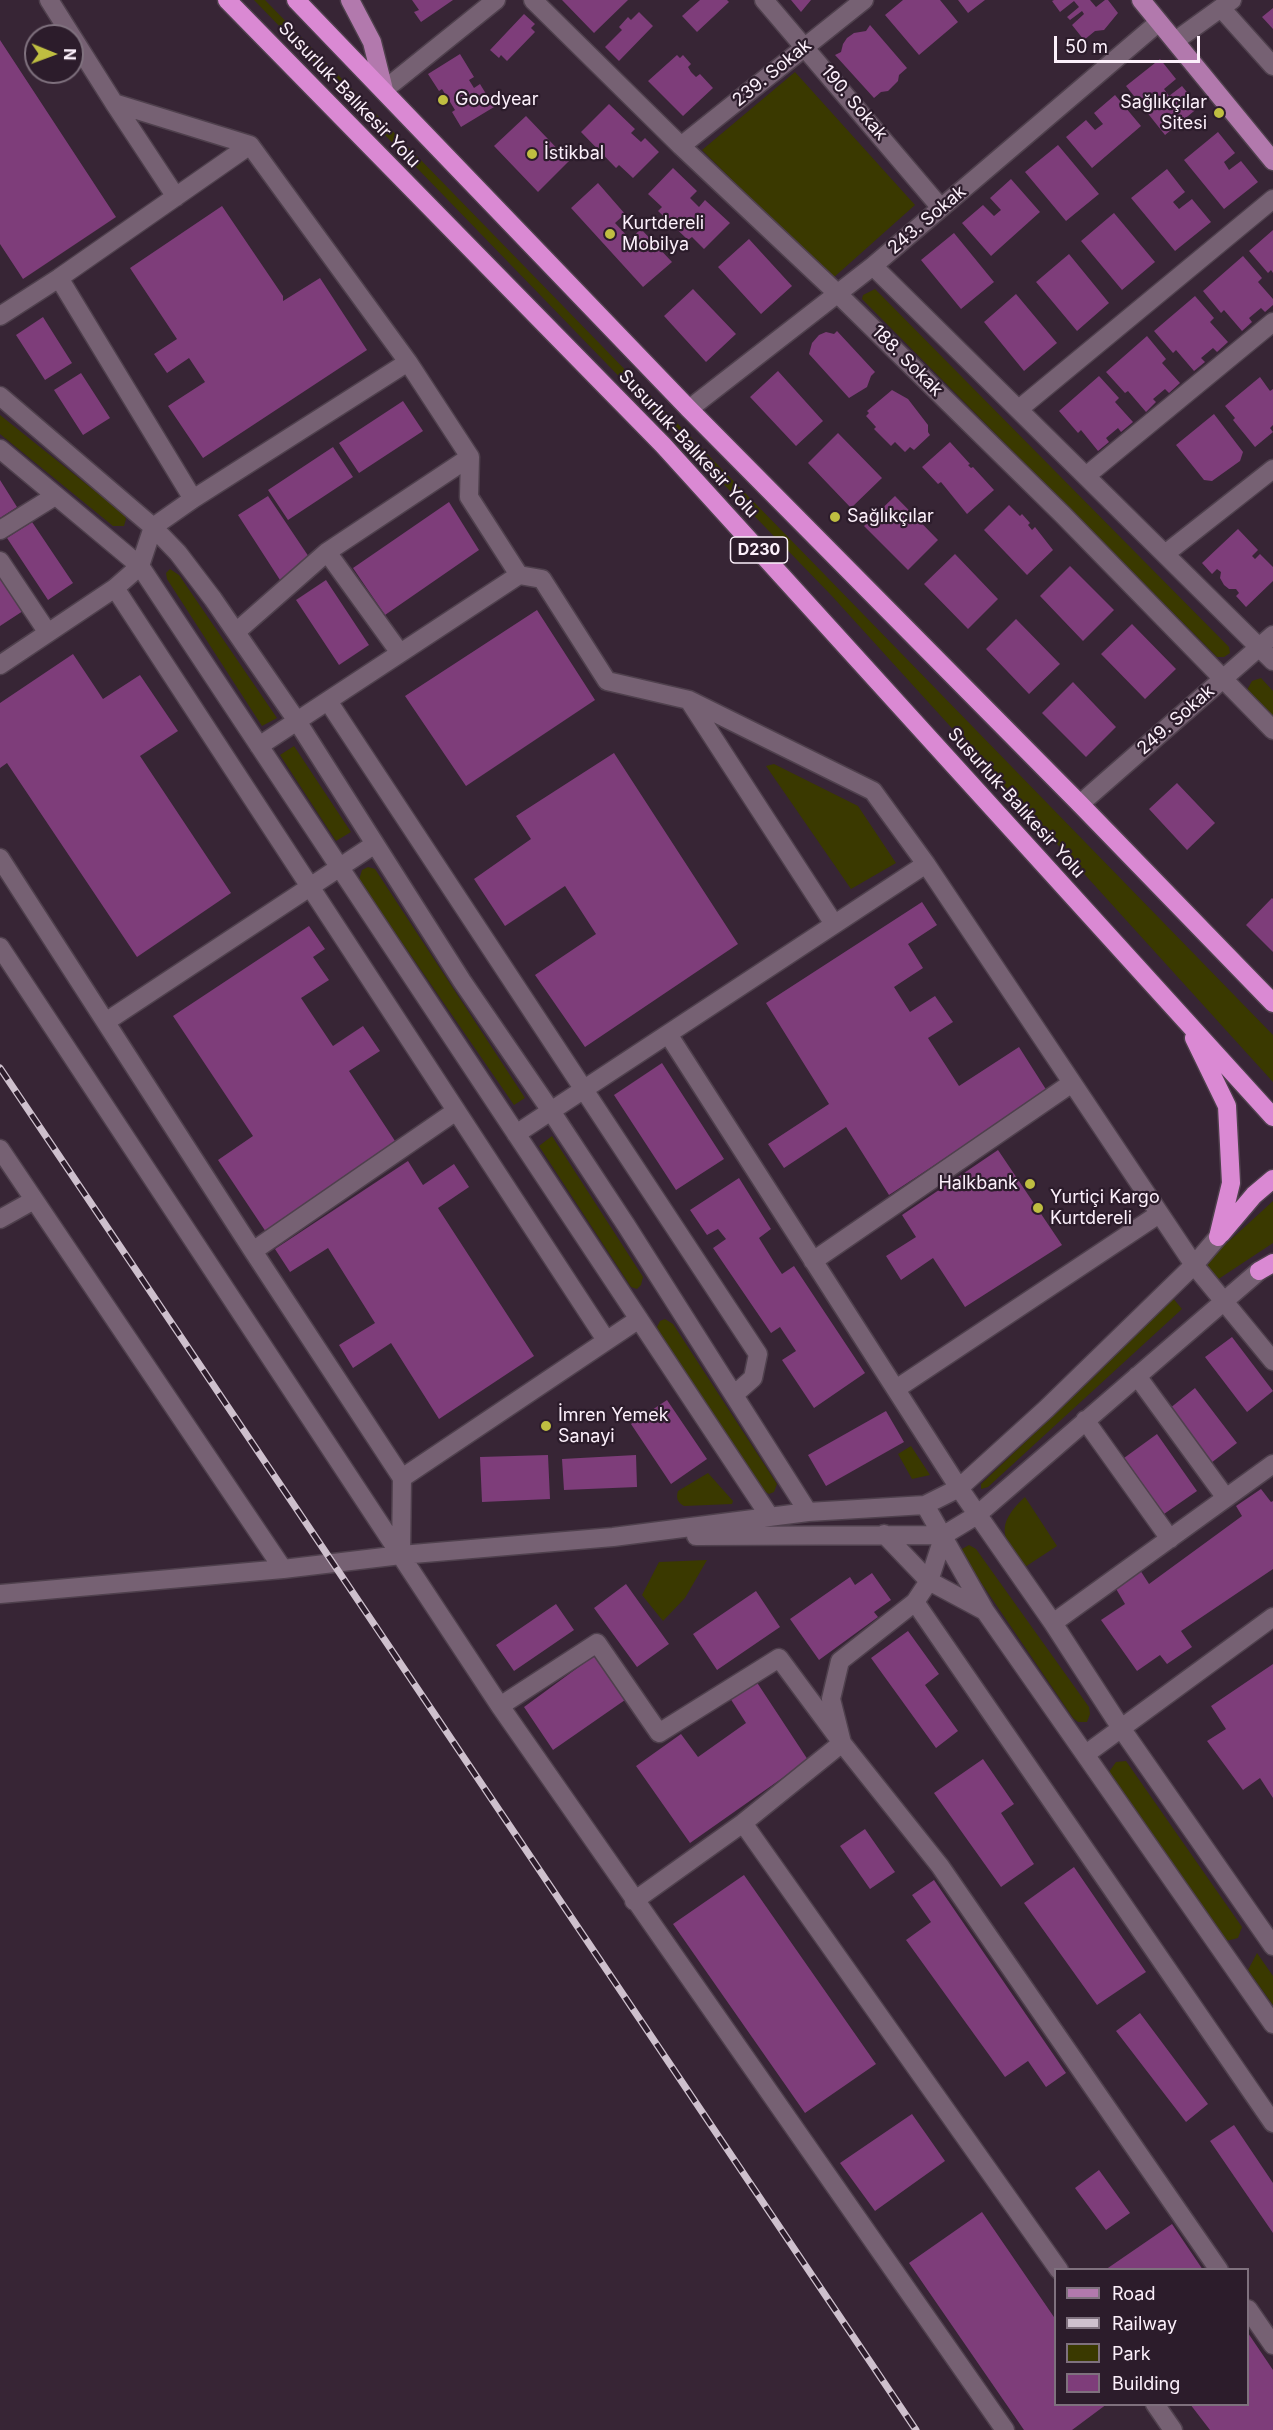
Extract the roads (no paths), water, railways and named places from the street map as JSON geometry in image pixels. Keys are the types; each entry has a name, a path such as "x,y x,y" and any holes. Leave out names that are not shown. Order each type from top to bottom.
{"highway":[{"name":"Susurluk-Balıkesir Yolu","path":"227,0 663,445 1273,1117"},
{"name":"Susurluk-Balıkesir Yolu","path":"296,0 689,409 1270,999"},
{"path":"1185,1019 1227,1106 1231,1183 1218,1237"},
{"path":"1218,1237 1254,1195 1273,1179"}],"main road":[{"path":"350,0 372,42 384,90"},
{"path":"1141,0 1273,161"}],"street":[{"path":"50,0 176,197"},
{"path":"384,90 496,0"},
{"name":"188. Sokak","path":"533,0 681,147 838,294 1063,515 1273,730"},
{"name":"190. Sokak","path":"764,0 806,46 941,208"},
{"name":"239. Sokak","path":"681,147 864,0"},
{"path":"1175,41 1227,4 1273,66"},
{"name":"243. Sokak","path":"689,409 873,266 1159,22"},
{"path":"114,103 250,145 408,362 470,457 469,497 519,575"},
{"path":"0,316 59,278 250,145"},
{"path":"1018,409 1273,199"},
{"path":"873,266 1165,554 1266,641 1273,661"},
{"path":"59,278 193,499"},
{"path":"1086,476 1273,322"},
{"path":"0,665 115,588 140,566 153,527 408,362"},
{"path":"0,396 153,527 178,554 236,632 297,721 462,981 551,1111 735,1394 808,1512"},
{"path":"0,449 140,566 770,1517"},
{"path":"236,632 327,552 470,457"},
{"path":"1165,554 1273,468"},
{"path":"0,530 55,496"},
{"path":"327,552 400,653"},
{"path":"0,561 48,633"},
{"path":"260,746 519,575 542,579 607,681 689,700 873,791 926,864 1194,1265 1273,1361"},
{"path":"115,588 606,1340"},
{"name":"249. Sokak","path":"1080,804 1266,641"},
{"path":"689,700 834,924"},
{"path":"328,701 758,1354 753,1378 735,1394"},
{"path":"107,1021 375,844"},
{"path":"0,858 402,1478 401,1555"},
{"path":"516,1134 926,864"},
{"path":"0,947 500,1706 1005,2430"},
{"path":"668,1034 959,1488 1053,1623 1121,1728 1273,1946"},
{"path":"813,1261 1072,1083"},
{"path":"253,1251 456,1111"},
{"path":"0,1149 283,1569"},
{"path":"0,1219 34,1200"},
{"path":"896,1389 1159,1214"},
{"path":"0,1594 613,1537 808,1512 925,1505 959,1488 1046,1409 1194,1265 1218,1237"},
{"path":"613,1537 944,1535 977,1515 1085,1420 1268,1267"},
{"path":"402,1478 639,1319"},
{"path":"1137,1376 1226,1498"},
{"path":"1085,1420 1170,1539"},
{"path":"1053,1623 1273,1464"},
{"path":"925,1505 985,1611 1273,2024"},
{"path":"884,1534 928,1581 985,1611"},
{"path":"842,1743 831,1699 840,1661 915,1602 928,1581 944,1535"},
{"path":"915,1602 1273,2123"},
{"path":"1086,1754 1273,1617"},
{"path":"500,1706 597,1643 659,1733 779,1658 842,1743 940,1866 1218,2268"},
{"path":"634,1901 743,1823 842,1743"},
{"path":"743,1823 1058,2268"},
{"path":"1249,2310 1273,2345"},
{"path":"1156,2406 1173,2430"}],"railway":[{"path":"0,1068 916,2430"}],"place":[{"name":"Goodyear","path":"443,100"},
{"name":"Sağlıkçılar Sitesi","path":"1219,113"},
{"name":"İstikbal","path":"532,154"},
{"name":"Kurtdereli Mobilya","path":"610,234"},
{"name":"Sağlıkçılar","path":"835,517"},
{"name":"Halkbank","path":"1030,1184"},
{"name":"Yurtiçi Kargo Kurtdereli","path":"1038,1208"},
{"name":"İmren Yemek Sanayi","path":"546,1426"}]}
